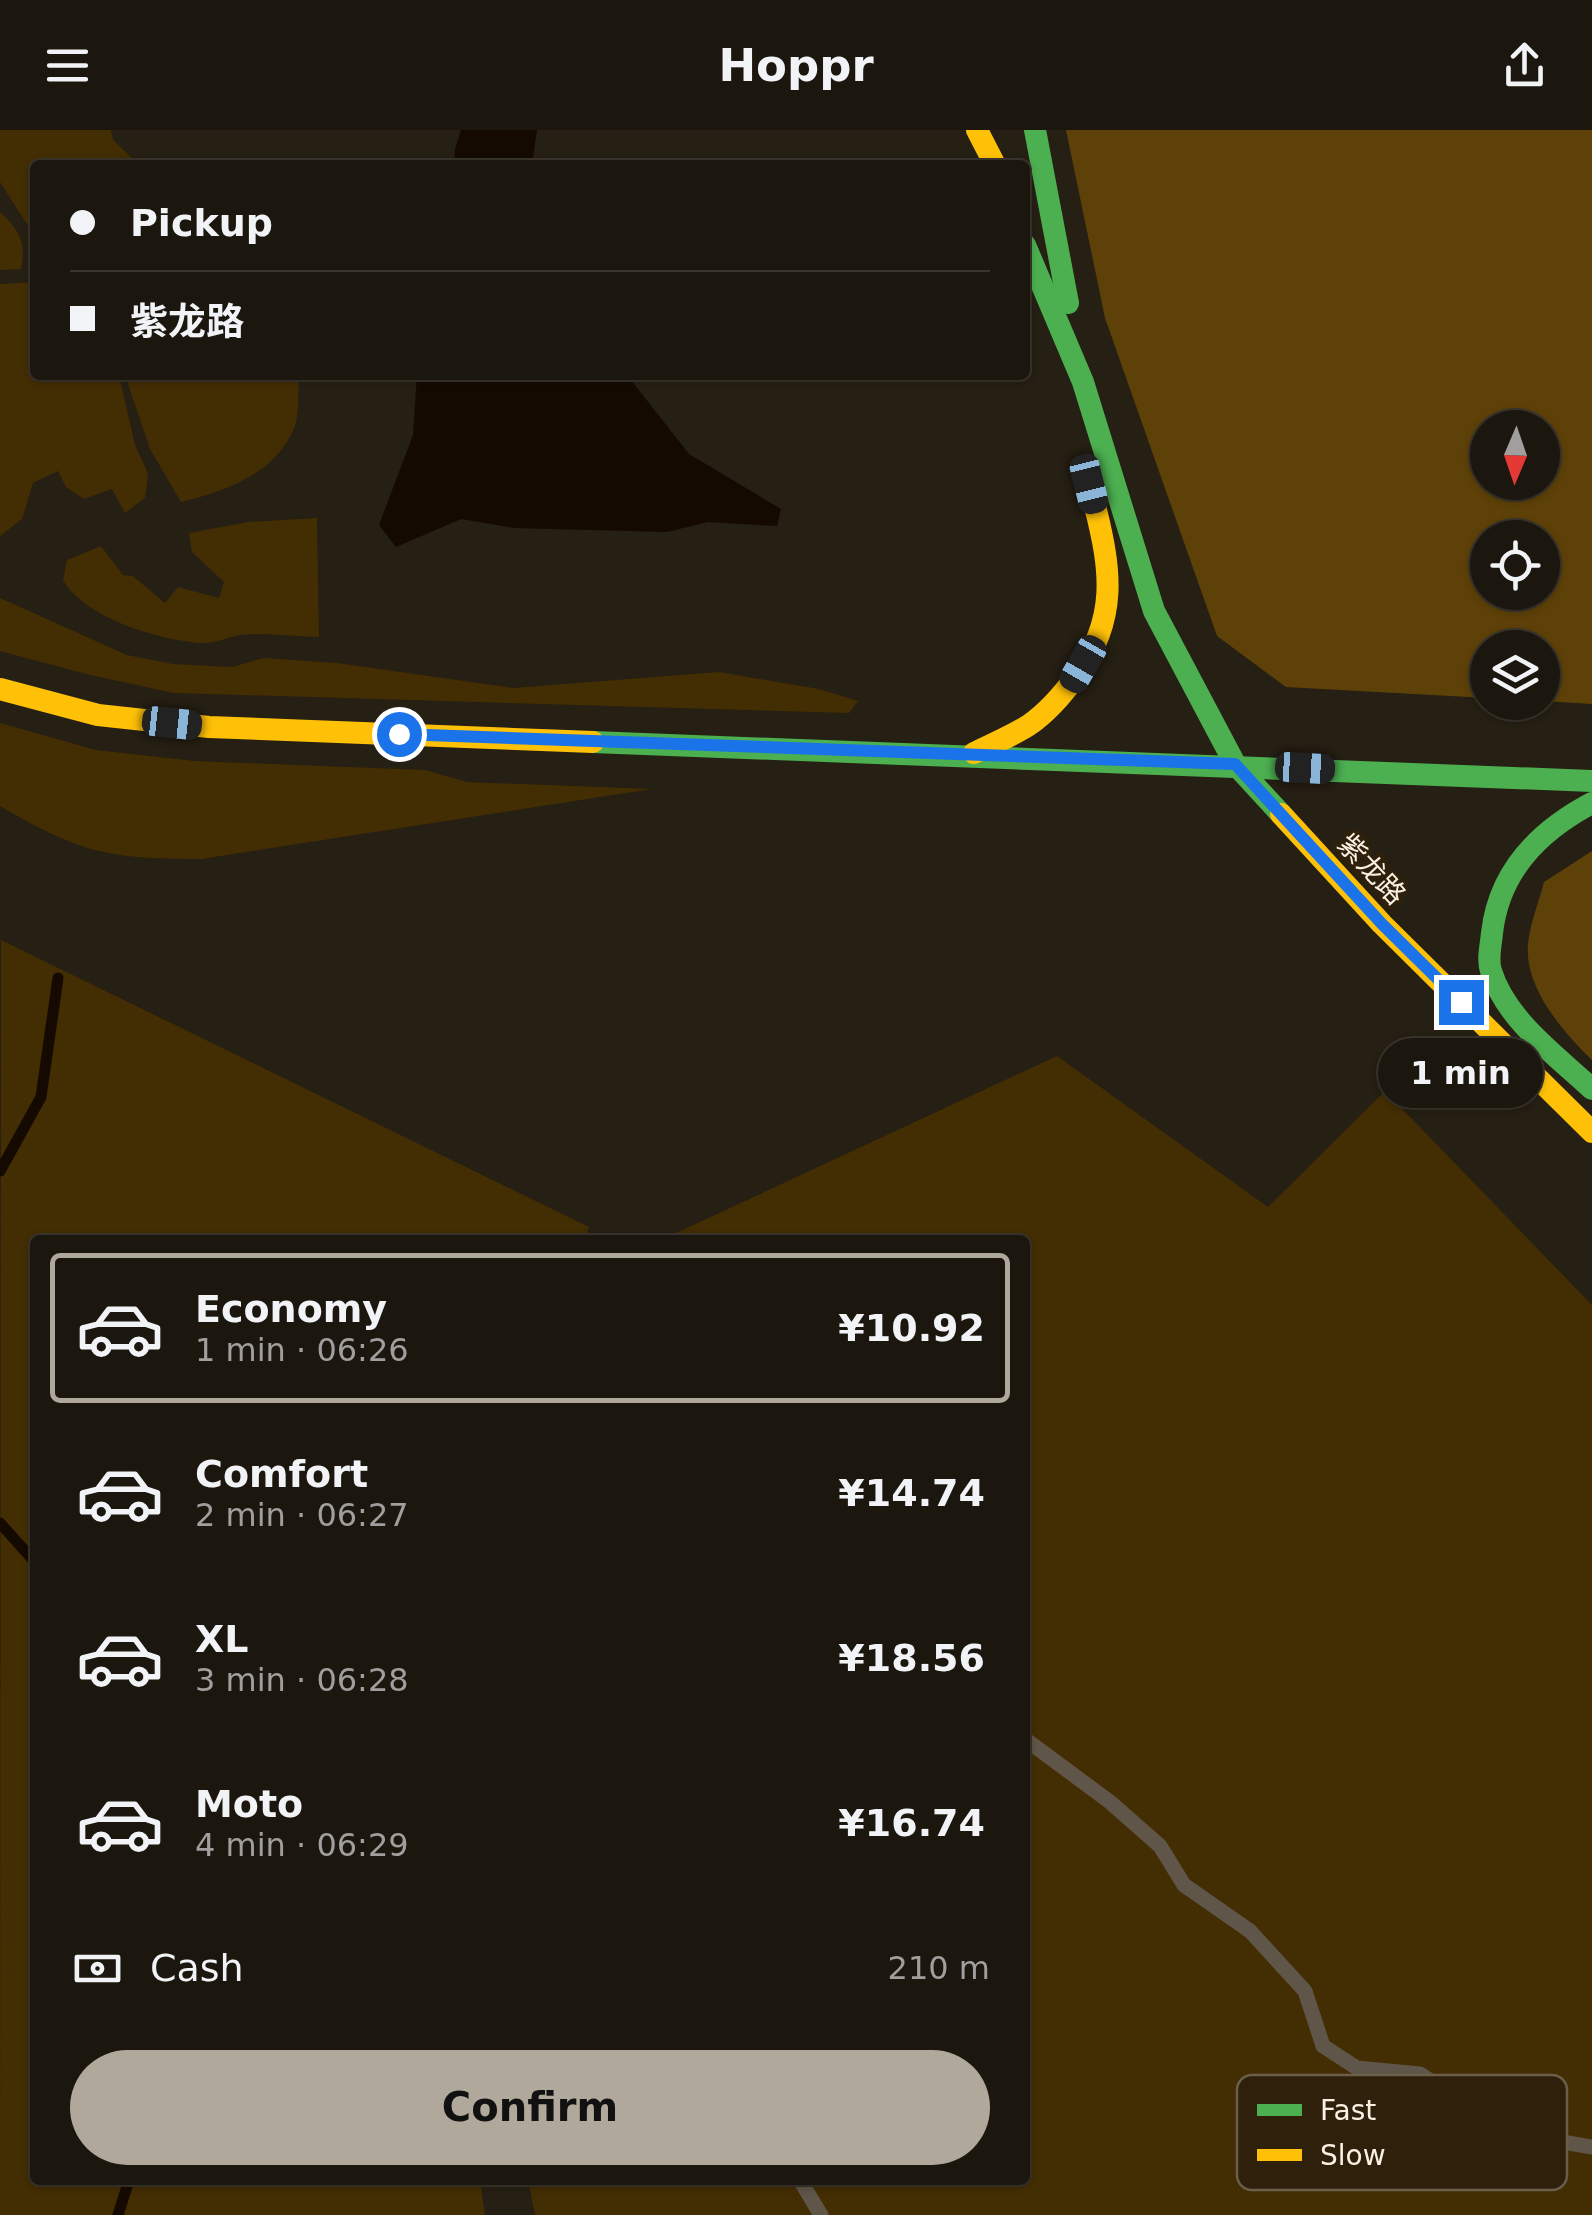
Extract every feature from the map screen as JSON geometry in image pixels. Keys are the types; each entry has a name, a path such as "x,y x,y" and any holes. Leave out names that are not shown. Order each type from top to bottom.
{"street":[{"path":"978,130 993,160"},
{"name":"紫龙路","path":"1034,130 1083,382"},
{"name":"紫龙路","path":"1030,258 1083,382 1154,611 1235,764 1382,924 1592,1132"},
{"path":"970,754 1032,722 1070,686 1096,640 1108,606 1107,554 1036,273"},
{"path":"0,689 98,714 209,727 1235,764 1592,781"},
{"path":"1592,804 1574,812 1534,842 1506,877 1492,922 1490,970 1514,1012 1592,1089"}],"lane":[{"path":"1030,1744 1110,1802 1160,1846 1184,1885 1250,1931 1305,1991 1322,2046 1357,2068 1422,2075"},
{"path":"1567,2142 1592,2146"},
{"path":"803,2185 821,2215"}],"shaded area":[{"path":"0,130 111,130 113,140 134,160 30,160 30,229 0,182"},
{"path":"461,130 537,130 533,160 454,160"},
{"path":"1066,130 1592,130 1592,704 1560,702 1560,630 1470,630 1470,697 1286,687 1217,636 1105,318"},
{"path":"0,212 20,238 21,269 0,270"},
{"path":"30,282 30,380 120,380 135,445 148,473 145,498 125,513 112,489 84,499 66,487 58,471 33,483 22,519 0,536 0,284"},
{"path":"128,380 299,380 298,411 284,446 260,470 231,486 181,502 150,449"},
{"path":"417,380 631,380 689,454 781,509 777,526 708,522 667,532 514,528 461,519 396,547 379,525 413,435"},
{"path":"317,518 319,637 250,634 207,643 165,637 125,625 88,606 63,580 67,560 101,546 123,575 133,576 165,603 178,587 219,598 224,582 192,552 189,533 248,522"},
{"path":"0,598 127,655 173,664 232,667 264,658 337,663 513,688 719,672 819,689 858,701 849,713 174,693 0,651"},
{"path":"0,723 96,750 195,761 425,770 467,782 652,789 201,859 118,855 52,834 0,806"},
{"path":"1592,851 1592,1060 1558,1022 1539,992 1528,960 1528,944 1544,882"},
{"path":"1,940 589,1227 587,1235 30,1235 30,2185 481,2185 485,2215 0,2215"},
{"path":"1057,1056 1268,1207 1385,1091 1592,1305 1592,2215 535,2215 529,2185 1030,2185 1030,1235 672,1235"}],"waterway":[{"path":"0,1171 41,1097 58,978"},
{"path":"0,1523 30,1556"},
{"path":"118,2215 127,2185"}],"traffic: fast":[{"path":"1035,130 1068,303"},
{"path":"1030,257 1083,382 1154,611 1235,764 1281,814"},
{"path":"593,742 1592,781"},
{"path":"1592,803 1555,826 1513,872 1496,911 1489,957 1498,989 1520,1021 1592,1089"}],"traffic: slow":[{"path":"977,130 992,160"},
{"path":"974,753 1043,714 1067,689 1090,654 1105,613 1107,593 1105,551 1095,506"},
{"path":"0,689 98,715 209,727 593,742"},
{"path":"1281,814 1382,924 1592,1132"}],"route":[{"path":"399,734 1235,764 1382,924 1461,1002"}]}
